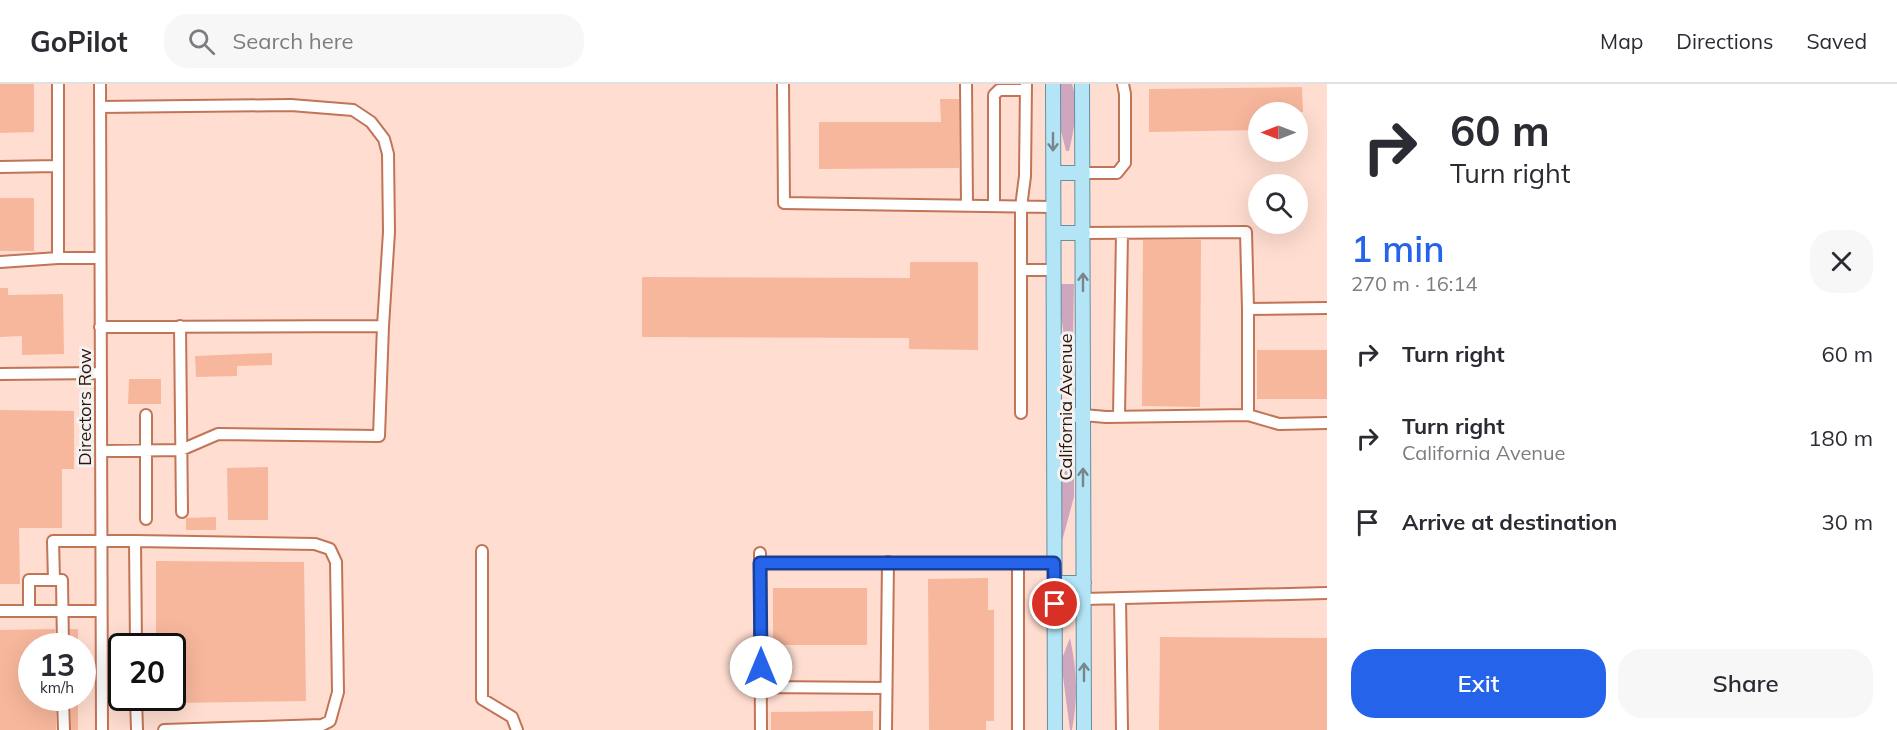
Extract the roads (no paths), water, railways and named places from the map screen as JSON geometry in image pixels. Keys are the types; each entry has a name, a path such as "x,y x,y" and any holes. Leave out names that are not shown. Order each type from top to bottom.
{"main road":[{"name":"California Avenue","path":"1053,84 1055,730"},
{"name":"California Avenue","path":"1082,84 1084,730"},
{"path":"1054,173 1083,173"},
{"path":"1054,233 1083,233"},
{"path":"1054,415 1083,415"},
{"path":"1055,583 1084,583"}],"street":[{"path":"58,84 58,258"},
{"name":"Directors Row","path":"100,84 102,730"},
{"path":"783,84 784,203 1054,207"},
{"path":"966,84 967,206"},
{"path":"1083,173 1117,173 1125,163 1123,84"},
{"path":"994,206 994,94 999,90 1026,87 1025,176 1021,207 1021,413"},
{"path":"100,107 291,105 353,110 371,122 384,139 388,154 389,232 379,436 218,434 181,450 101,451"},
{"path":"0,167 58,166"},
{"path":"1083,233 1246,232 1248,415"},
{"path":"1119,416 1122,233"},
{"path":"0,262 100,258"},
{"path":"1021,270 1054,270"},
{"path":"1248,309 1327,308"},
{"path":"180,326 182,512"},
{"path":"100,327 383,327"},
{"path":"0,374 101,373"},
{"path":"1083,415 1248,415 1279,424 1327,423"},
{"path":"146,416 146,519"},
{"path":"54,580 53,541 315,544 330,549 336,562 338,692 330,721 322,725 164,730"},
{"path":"135,541 136,633"},
{"path":"482,551 482,699 512,717 518,730"},
{"path":"761,730 760,558 888,562 1054,563"},
{"path":"886,730 888,562"},
{"path":"1018,563 1018,730"},
{"path":"30,611 29,580 62,580 63,633"},
{"path":"1084,599 1327,593"},
{"path":"1120,598 1122,730"},
{"path":"0,611 101,612"},
{"path":"761,687 886,688"},
{"path":"63,711 64,730"},
{"path":"136,711 136,730"}]}
